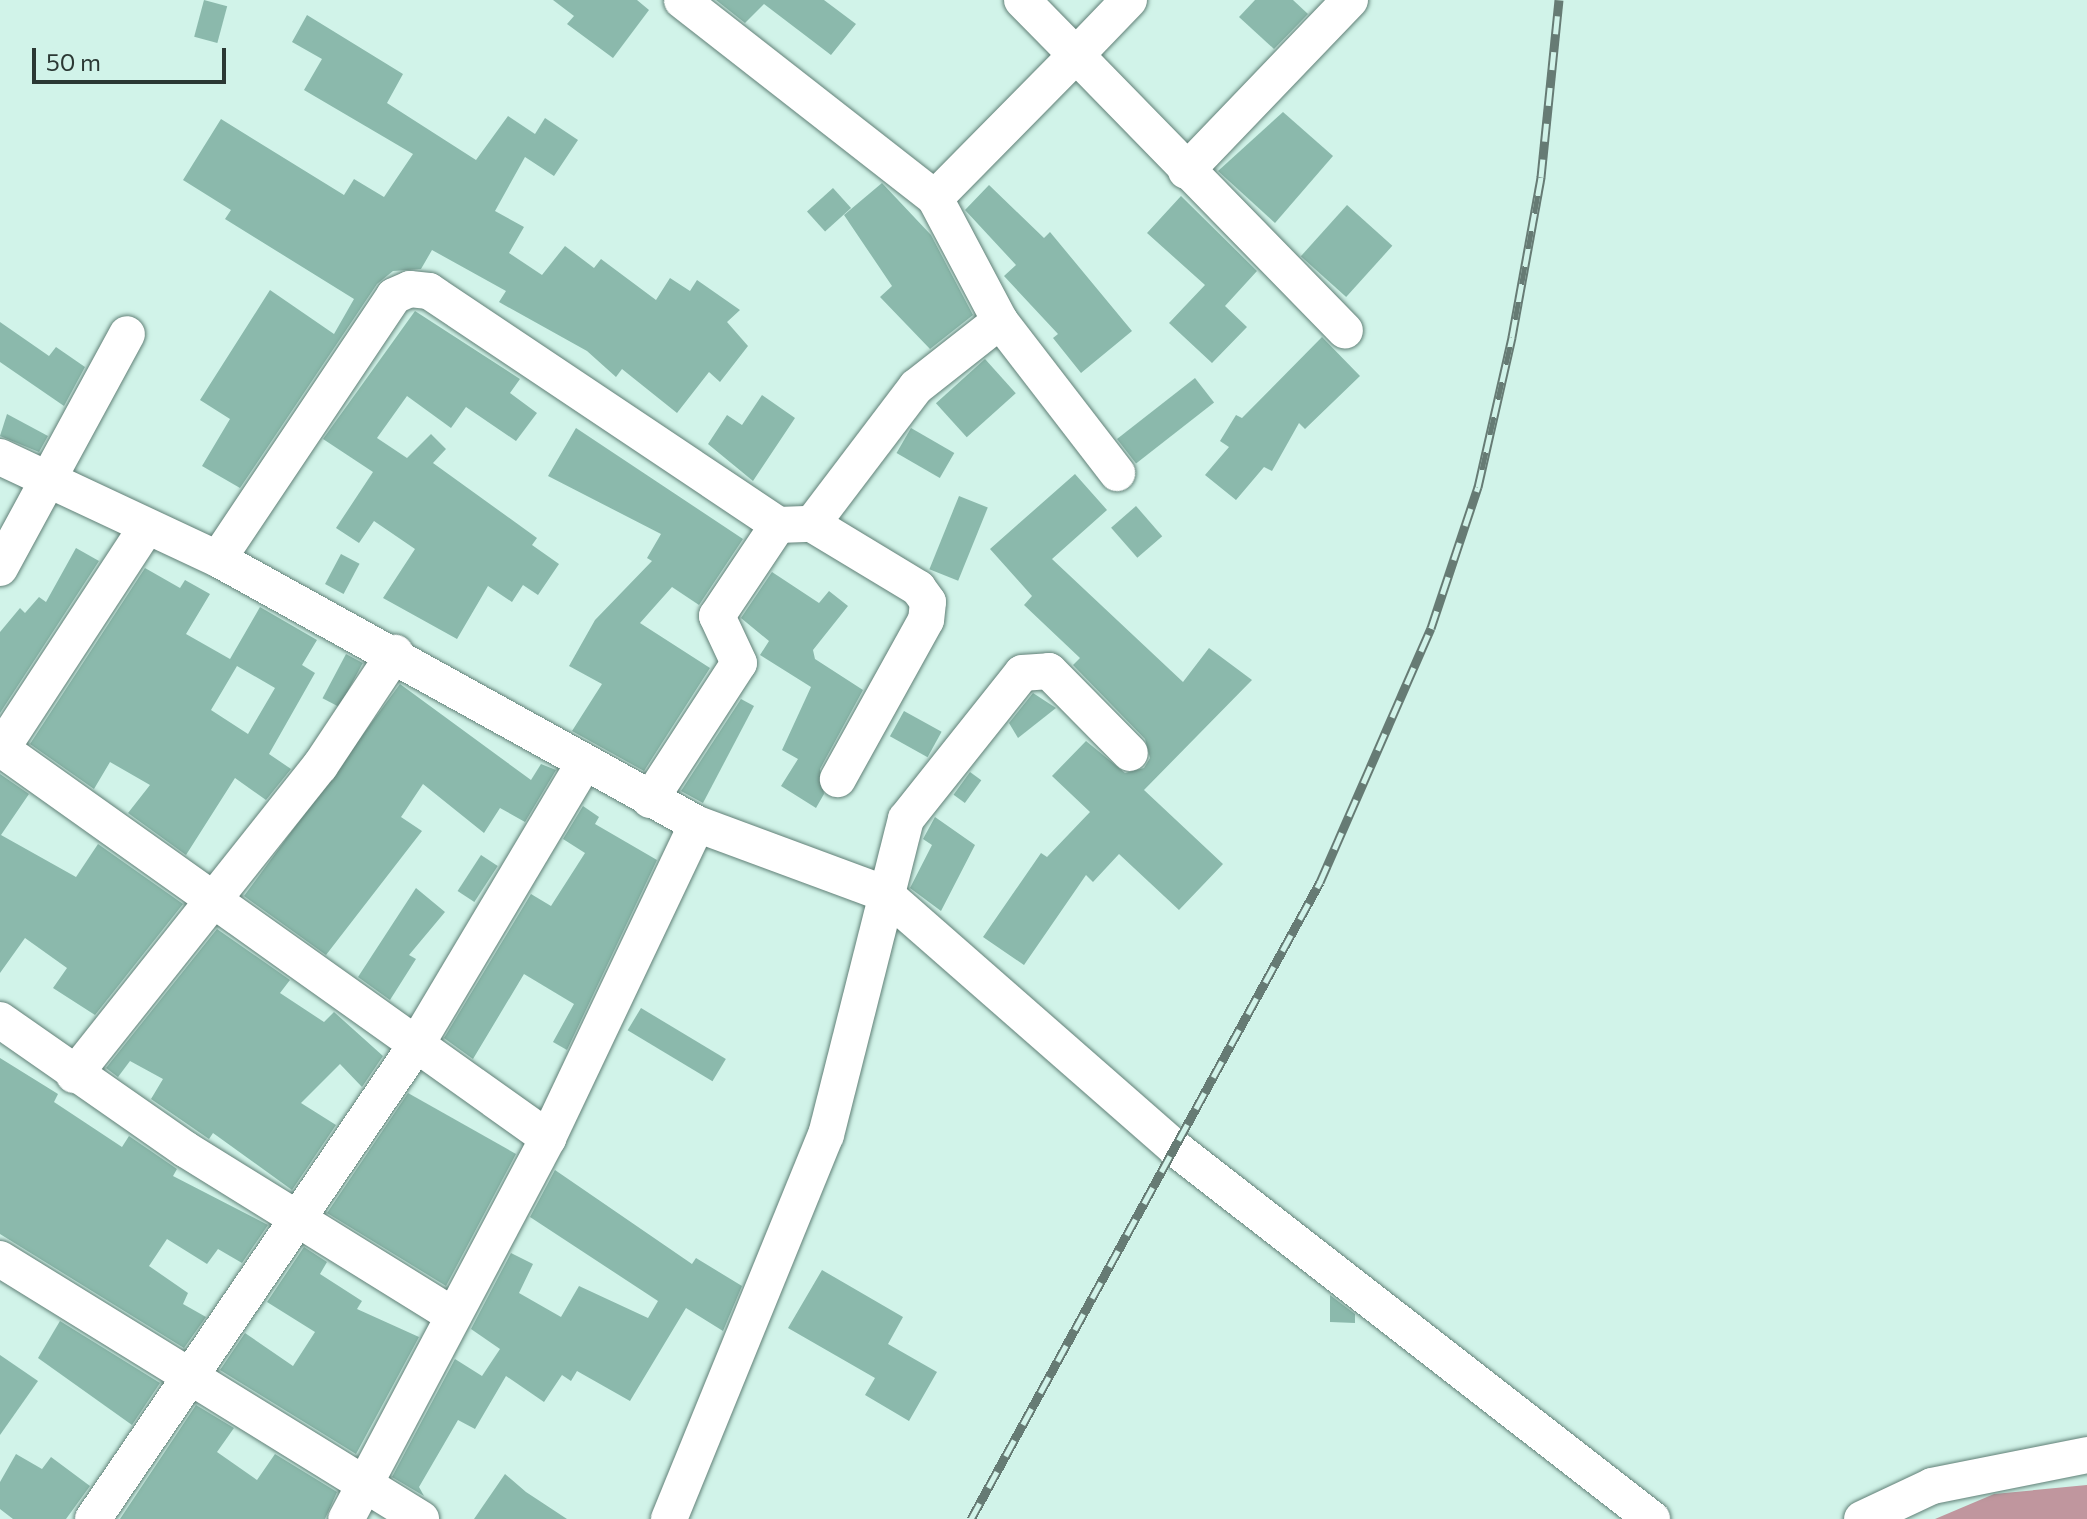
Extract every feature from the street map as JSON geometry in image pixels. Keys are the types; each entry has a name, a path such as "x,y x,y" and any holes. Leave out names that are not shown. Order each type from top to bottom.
{"street":[{"path":"682,0 935,198 1000,321 1117,473"},
{"path":"1022,0 1345,331"},
{"path":"935,198 1129,0"},
{"path":"1186,171 1350,0"},
{"path":"218,559 394,296 410,289 429,291 795,525 918,588 928,602 926,620 838,779"},
{"path":"650,800 739,663 717,616 916,387 1000,321"},
{"path":"0,568 51,485 127,334"},
{"path":"0,457 51,485 218,559 395,653 583,765 697,824 884,893 1176,1149 1652,1519"},
{"path":"146,528 0,749 213,895 548,1138"},
{"path":"74,1075 213,895 320,766 395,653"},
{"path":"669,1519 826,1135 884,893 906,819 1022,673 1049,671 1130,753"},
{"path":"93,1519 192,1380 416,1045 583,765"},
{"path":"354,1504 451,1314 548,1138 697,824"},
{"path":"0,1020 74,1075 297,1222 451,1314"},
{"path":"0,1259 192,1380 354,1504 421,1519"},
{"path":"1862,1519 1932,1486 2087,1455"}],"shaded area":[{"path":"2087,1485 2087,1519 1935,1519 1994,1494"}],"building":[{"path":"204,0 227,6 217,43 194,37"},
{"path":"553,0 637,0 649,10 613,58 567,24 574,16"},
{"path":"716,0 824,0 856,24 831,55 764,4 745,23"},
{"path":"1255,0 1293,0 1308,14 1274,49 1239,17"},
{"path":"307,15 403,74 387,103 476,160 508,116 535,134 545,118 578,140 554,176 525,157 495,211 524,227 509,253 542,275 565,246 594,268 601,259 656,300 670,278 690,291 697,280 740,310 727,322 748,346 720,382 709,372 677,413 622,369 616,377 587,351 499,302 506,291 432,250 421,269 393,271 377,284 240,488 202,466 230,419 200,400 270,290 334,334 354,299 225,219 231,210 183,180 221,119 344,195 354,179 384,197 413,154 304,90 322,59 292,42"},
{"path":"1283,112 1333,156 1275,223 1218,171"},
{"path":"882,183 931,235 973,315 930,349 880,297 892,286 844,215"},
{"path":"989,185 1044,238 1050,232 1132,331 1081,373 1053,338 1058,334 1004,276 1016,265 965,210"},
{"path":"833,188 851,208 825,231 807,211"},
{"path":"1181,196 1257,271 1225,306 1247,327 1212,363 1169,323 1205,285 1147,233"},
{"path":"1347,205 1392,246 1346,297 1301,256"},
{"path":"415,311 520,379 510,393 537,413 516,441 466,407 451,428 407,396 377,438 407,458 431,434 446,449 433,463 537,538 532,545 559,564 538,595 523,585 512,602 488,586 457,639 383,598 415,549 374,521 359,543 336,528 373,472 323,439"},
{"path":"0,322 49,356 56,347 85,367 64,406 0,362"},
{"path":"1322,337 1360,376 1305,429 1299,423 1272,471 1264,467 1236,500 1205,475 1229,447 1220,441 1236,415 1242,418"},
{"path":"985,359 1016,393 967,437 936,403"},
{"path":"1195,378 1214,402 1136,463 1117,439"},
{"path":"762,395 795,418 753,481 708,444 727,415 742,425"},
{"path":"7,414 48,436 39,452 0,436"},
{"path":"576,428 743,539 699,605 672,587 640,623 710,668 644,771 572,731 602,684 569,666 595,620 652,561 647,558 661,534 548,476"},
{"path":"911,428 954,453 940,478 896,453"},
{"path":"1075,474 1107,510 1052,559 1183,682 1209,648 1252,680 1144,790 1223,864 1179,910 1119,854 1093,882 1086,875 1024,965 983,937 1041,853 1047,857 1090,812 1052,776 1086,741 1125,773 1144,768 1150,758 1145,739 1073,665 1080,658 1024,605 1032,596 990,549"},
{"path":"959,496 988,508 958,581 929,569"},
{"path":"1136,506 1162,536 1137,558 1111,528"},
{"path":"76,548 99,561 0,713 0,632 20,608 25,613 39,597 46,602"},
{"path":"341,554 360,564 344,594 325,584"},
{"path":"145,568 180,588 185,580 210,594 186,634 230,659 260,607 317,640 302,665 315,673 269,754 291,769 266,800 235,778 186,855 128,813 150,785 110,762 94,789 30,744","holes":["237,666 275,688 248,734 211,710"]},
{"path":"772,572 819,603 829,591 848,606 813,650 815,659 863,690 820,769 824,794 816,808 781,786 798,759 782,750 811,687 760,655 769,641 741,618"},
{"path":"346,654 363,663 339,707 323,698"},
{"path":"400,684 531,780 541,764 556,770 525,822 500,808 484,833 423,784 401,817 422,831 326,955 244,896"},
{"path":"1033,693 1056,708 1018,738 1009,723"},
{"path":"741,699 754,706 703,803 681,791"},
{"path":"904,711 942,732 928,757 890,736"},
{"path":"970,772 981,780 965,803 954,795"},
{"path":"0,774 29,794 1,835 76,877 98,844 183,904 95,1015 53,988 67,968 25,938 0,973"},
{"path":"583,806 599,817 595,824 657,860 567,1050 553,1042 574,1004 524,974 473,1059 444,1038 531,894 551,906 585,853 563,839"},
{"path":"935,817 975,845 941,911 910,888 932,845 923,839"},
{"path":"481,855 498,866 474,902 458,891"},
{"path":"416,888 445,912 409,955 416,959 390,1000 358,977"},
{"path":"217,929 290,980 280,993 324,1022 334,1012 383,1056 362,1087 340,1064 301,1103 336,1125 292,1190 213,1133 209,1139 151,1099 163,1079 130,1061 118,1077 106,1068"},
{"path":"641,1008 726,1059 712,1081 628,1030"},
{"path":"0,1058 58,1094 54,1102 122,1147 129,1136 177,1169 173,1176 268,1225 242,1263 218,1249 207,1264 167,1239 149,1266 188,1293 183,1304 206,1317 184,1348 0,1234"},
{"path":"408,1093 516,1154 446,1286 327,1213"},
{"path":"555,1170 692,1264 696,1258 742,1286 723,1331 686,1308 630,1401 577,1371 571,1381 562,1375 544,1402 506,1376 475,1429 458,1420 419,1487 424,1496 392,1477 455,1359 482,1376 500,1349 471,1329 511,1253 533,1264 519,1293 561,1317 579,1286 648,1318 658,1301 530,1217"},
{"path":"304,1247 327,1262 320,1274 362,1301 357,1309 419,1337 356,1454 220,1370 245,1333 293,1366 315,1332 267,1302"},
{"path":"822,1270 903,1317 888,1344 937,1372 909,1421 865,1395 875,1378 788,1328"},
{"path":"1330,1295 1355,1314 1355,1323 1330,1322"},
{"path":"60,1321 160,1383 132,1425 38,1358"},
{"path":"0,1355 38,1381 0,1435"},
{"path":"196,1405 234,1428 217,1452 257,1480 275,1454 337,1492 325,1519 120,1519"},
{"path":"16,1454 42,1469 51,1457 90,1486 66,1519 13,1519 0,1509 0,1482"},
{"path":"505,1474 526,1492 567,1519 474,1519"}],"railway":[{"path":"971,1519 1320,882 1431,628 1478,487 1512,337 1541,177 1559,0"}]}
